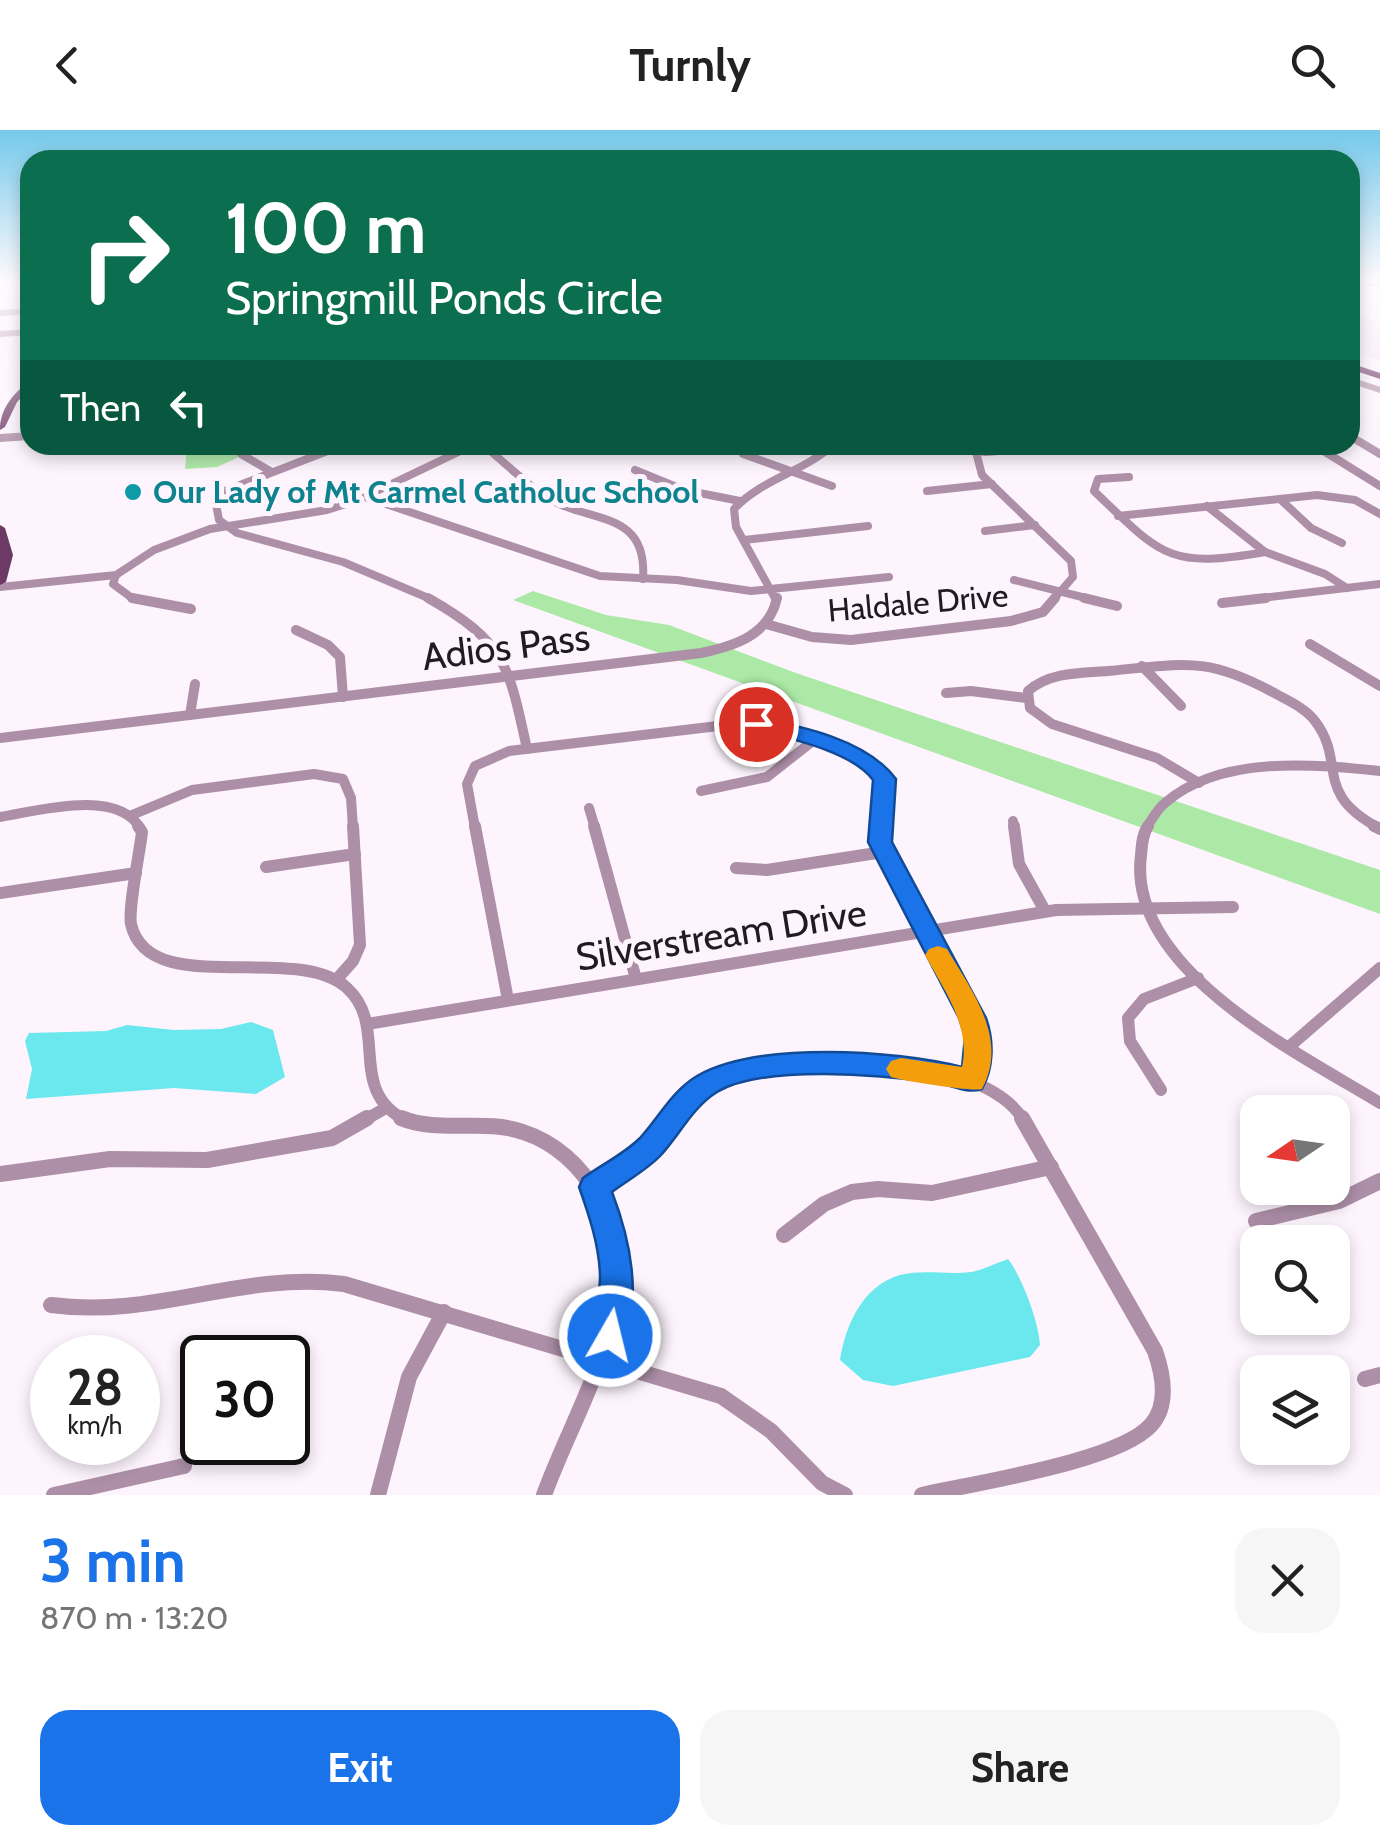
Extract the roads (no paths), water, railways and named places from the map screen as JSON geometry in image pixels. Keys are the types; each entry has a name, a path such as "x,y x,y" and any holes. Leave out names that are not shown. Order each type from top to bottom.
{"main road":[{"path":"0,407 20,390"},
{"path":"0,427 20,393"},
{"path":"0,528 7,555 0,584"}],"street":[{"path":"244,455 270,471"},
{"path":"315,455 240,482 222,496 215,511 224,526 412,588 450,607 496,650 510,676 527,749"},
{"path":"0,584 116,575 154,550 224,526 327,510 365,497 452,455"},
{"path":"495,455 546,497 620,526 636,537 645,552 643,579"},
{"path":"745,455 832,486"},
{"path":"766,624 776,608 775,590 734,518 740,502 818,455"},
{"name":"Haldale Drive","path":"766,624 812,637 857,640 1028,618 1049,608 1073,577 1071,561 979,471 976,455"},
{"path":"1334,455 1380,484"},
{"path":"635,470 692,493 740,502"},
{"path":"1128,478 1101,478 1093,485 1096,496 1151,545 1176,561 1214,561 1265,552"},
{"path":"926,491 992,484"},
{"path":"1118,516 1335,496 1360,502 1380,514"},
{"path":"365,497 572,570 677,580 741,591 889,577"},
{"path":"1280,499 1312,528 1342,543"},
{"path":"1207,506 1265,552 1325,574 1347,588"},
{"path":"985,531 1035,525"},
{"path":"744,540 868,526"},
{"path":"291,560 306,553"},
{"path":"116,575 113,584 122,594 192,608"},
{"path":"1014,580 1117,606"},
{"path":"1222,603 1380,584"},
{"name":"Adios Pass","path":"0,738 702,653 734,644 766,624"},
{"path":"296,630 328,645 340,657 343,696"},
{"path":"1310,644 1380,686"},
{"path":"1198,783 1146,754 1052,724 1034,713 1026,698 1030,688 1043,680 1198,661 1241,674 1314,720 1338,798 1354,814 1380,829"},
{"path":"1142,666 1181,706"},
{"path":"190,715 195,684"},
{"path":"946,693 971,691 1026,698"},
{"path":"508,1000 466,784 475,766 497,754 527,749 721,724 756,724 863,759 884,779 879,817 883,852 976,1025 979,1054 972,1081"},
{"path":"701,790 768,777 814,740"},
{"path":"1380,772 1328,765 1262,766 1198,783 1165,804 1146,830 1138,861 1146,907 1169,946 1198,978 1290,1046 1380,1103"},
{"path":"0,818 94,805 132,815 192,790 327,774 341,778 349,788 360,945 353,961 337,979"},
{"path":"589,808 636,980"},
{"path":"132,815 142,832 131,924 141,943 159,956 191,966 304,967 337,979 356,994 367,1024 372,1085 384,1108 419,1124 480,1124 522,1131 565,1153 594,1187 607,1220 617,1276 614,1319 544,1495"},
{"path":"1013,822 1018,864 1045,912"},
{"path":"736,868 768,870 883,852"},
{"path":"266,867 355,854"},
{"path":"0,893 136,874"},
{"name":"Silverstream Drive","path":"367,1024 1045,912 1233,907"},
{"path":"1290,1046 1380,968"},
{"path":"1161,1090 1130,1042 1128,1018 1144,998 1198,978"},
{"path":"594,1187 648,1149 697,1091 730,1074 805,1062 939,1072 972,1081 1018,1111 1155,1351 1164,1382 1162,1399 1151,1425 1118,1447 922,1495"},
{"path":"0,1174 110,1159 207,1160 332,1138 356,1128 384,1108"},
{"path":"784,1235 824,1204 852,1192 878,1189 932,1193 1051,1167"},
{"path":"1256,1221 1339,1202 1380,1180"},
{"path":"51,1305 119,1309 273,1281 306,1279 344,1284 692,1385 741,1406 822,1483 845,1495"},
{"path":"378,1495 409,1378 444,1312"},
{"path":"54,1495 184,1466"}],"water":[{"path":"251,1022 273,1030 285,1077 256,1094 174,1088 26,1099 32,1069 25,1041 29,1033 106,1031 127,1025 221,1029"},
{"path":"1008,1259 1037,1325 1040,1345 1030,1357 893,1386 863,1380 840,1360 858,1308 887,1280 909,1273 971,1272"}],"place":[{"name":"Our Lady of Mt Carmel Catholuc School","path":"133,492"}]}
